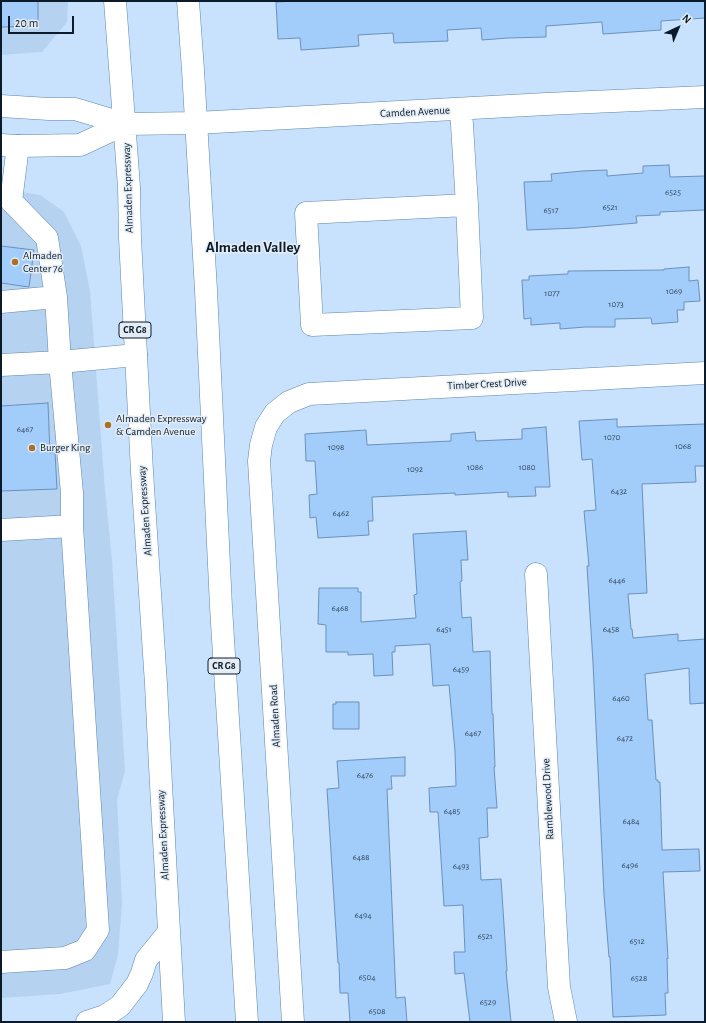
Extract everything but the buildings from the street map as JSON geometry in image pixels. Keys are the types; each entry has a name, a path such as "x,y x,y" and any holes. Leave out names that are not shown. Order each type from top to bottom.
{"main road":[{"name":"Almaden Expressway","path":"115,1 125,124 136,355 156,684 168,934 174,1022"},
{"name":"CR G8","path":"188,1 196,123 221,607 247,1022"},
{"name":"Camden Avenue","path":"1,106 75,109 125,124 196,123 705,97"},
{"path":"461,109 467,205 472,318 312,325 306,213 467,205"},
{"name":"Camden Avenue","path":"9,145 80,145 125,124"},
{"path":"1,962 65,958 85,950 98,930 72,526 72,493 60,362 56,297 47,238 11,201 9,145"},
{"path":"1,302 56,297"},
{"path":"1,365 60,362 136,355"},
{"name":"Timber Crest Drive","path":"275,413 290,402 309,394 705,373"},
{"name":"Almaden Road","path":"275,413 266,427 261,445 259,461 293,1022"},
{"path":"1,530 72,526"},
{"name":"Ramblewood Drive","path":"536,574 558,987 566,1022"},
{"path":"87,1022 105,1016 120,1006 137,984 146,960 168,934"}],"shaded area":[{"path":"1,1 68,1 67,22 42,52 1,55"},
{"path":"1,189 40,195 64,212 81,246 90,291 105,490 112,560 125,771 117,800 122,904 118,955 110,984 60,994 1,998"}],"place":[{"name":"Almaden Center 76","path":"15,262"},
{"name":"Almaden Expressway & Camden Avenue","path":"108,425"},
{"name":"Burger King","path":"32,448"}],"district":[{"name":"Almaden Valley","path":"253,247"}]}
